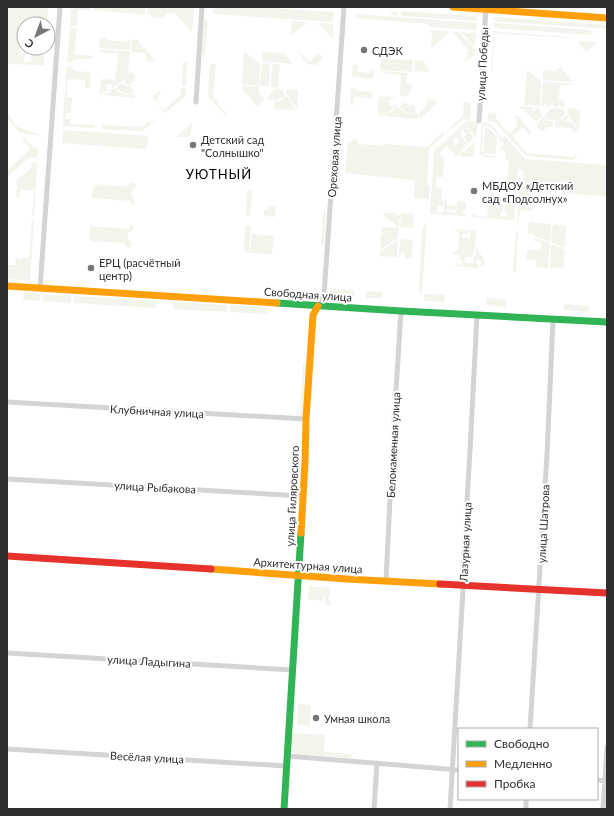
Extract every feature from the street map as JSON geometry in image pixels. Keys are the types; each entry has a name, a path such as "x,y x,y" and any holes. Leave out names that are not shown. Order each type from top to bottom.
{"street":[{"path":"40,288 60,7"},
{"path":"196,102 202,7"},
{"name":"Ореховая улица","path":"318,306 324,295 344,7"},
{"path":"452,7 486,8 607,18"},
{"name":"улица Победы","path":"479,121 486,8"},
{"name":"Свободная улица","path":"7,286 401,311 607,322"},
{"name":"улица Гиляровского","path":"284,809 313,315 318,306"},
{"name":"Белокаменная улица","path":"386,580 401,311"},
{"name":"Лазурная улица","path":"450,809 477,315"},
{"name":"улица Шатрова","path":"530,728 540,576 553,320"},
{"name":"Клубничная улица","path":"7,402 306,419"},
{"name":"улица Рыбакова","path":"7,479 303,496"},
{"name":"Архитектурная улица","path":"7,556 607,593"},
{"name":"улица Ладыгина","path":"7,653 292,670"},
{"path":"603,809 607,747"},
{"name":"Весёлая улица","path":"7,749 286,766"},
{"path":"287,756 458,770"},
{"path":"374,809 377,763"}],"shaded area":[{"path":"7,7 48,7 47,16 16,16 16,56 25,56 24,62 31,62 31,56 45,56 44,65 7,64"},
{"path":"71,7 91,7 91,10 78,10 77,26 70,26"},
{"path":"94,7 146,7 145,15 94,10"},
{"path":"148,7 194,7 192,32 176,14 168,13 163,18 152,17 150,14 147,14"},
{"path":"214,7 253,7 334,12 333,22 215,14 213,12"},
{"path":"398,11 477,16 477,21 401,16 401,12"},
{"path":"398,11 397,16 390,14 390,13"},
{"path":"356,14 477,23 476,30 429,27 429,24 356,18"},
{"path":"494,17 607,25 607,29 494,21"},
{"path":"204,19 208,20 205,57 202,54"},
{"path":"292,21 307,22 291,36"},
{"path":"494,23 590,30 593,35 494,28"},
{"path":"319,24 333,24 333,39"},
{"path":"70,28 77,28 74,54 93,56 92,58 75,59 71,62 67,62"},
{"path":"431,30 450,31 450,32 432,48"},
{"path":"452,31 459,32 475,49 475,54 465,62 464,60 468,56 466,54 469,51"},
{"path":"493,31 566,38 494,33 491,72"},
{"path":"461,32 476,33 475,47"},
{"path":"102,37 106,37 108,40 127,42 131,39 130,50 99,48 100,39"},
{"path":"132,40 139,40 140,44 154,59 154,61 146,61 146,53 132,52"},
{"path":"578,41 598,42 586,52"},
{"path":"99,50 130,51 128,73 130,71 134,74 133,76 135,75 135,78 133,79 135,79 132,84 131,82 130,85 126,84 123,82 125,81 124,80 112,88 111,84 107,84 106,87 109,89 99,95 101,79 115,80 118,54 102,52"},
{"path":"299,51 309,62 319,53 323,58 316,65 308,64 298,52"},
{"path":"244,52 260,63 259,86 242,84"},
{"path":"262,52 284,53 293,64 262,61"},
{"path":"382,59 413,60 412,72 380,70"},
{"path":"415,60 423,61 430,70 428,72 414,71"},
{"path":"183,62 187,62 186,86 182,86"},
{"path":"262,63 270,64 269,86 260,86"},
{"path":"210,64 216,64 213,97 227,115 226,116 208,96"},
{"path":"272,64 280,64 278,87 271,87"},
{"path":"353,65 358,65 358,72 370,73 371,69 374,69 373,78 352,77"},
{"path":"67,67 71,67 75,71 89,72 91,74 90,88 85,88 85,80 68,79 67,87 65,87"},
{"path":"558,68 561,68 573,82 543,80 543,70 557,71"},
{"path":"527,70 541,81 540,106 524,105"},
{"path":"380,71 407,73 406,83 412,84 411,92 407,96 400,96 401,75 383,73"},
{"path":"543,82 574,84 560,85 559,100 564,101 564,108 561,108 561,106 554,107 554,105 551,105 550,107 547,106 547,104 541,106"},
{"path":"122,83 126,86 131,86 134,93 124,93 116,87"},
{"path":"242,86 259,87 259,93 264,99 258,107 242,89"},
{"path":"115,88 123,94 134,94 135,96 134,98 103,95 99,97"},
{"path":"181,88 186,88 186,96 165,113 152,97 159,91 161,93 156,101 164,110 180,96"},
{"path":"351,88 359,91 372,92 373,98 354,97 353,105 350,105"},
{"path":"275,89 281,89 285,94 277,100 266,99"},
{"path":"287,89 298,90 297,109 286,93"},
{"path":"65,90 67,90 67,97 72,97 71,113 66,113 66,117 63,117"},
{"path":"286,95 296,110 274,109 274,102 281,100"},
{"path":"380,96 394,97 395,100 391,98 389,102 390,105 394,107 396,104 397,106 383,116 379,115 378,111"},
{"path":"428,99 436,100 436,104 420,119 418,113 425,108"},
{"path":"405,102 409,105 414,105 416,112 407,112 399,107"},
{"path":"464,102 471,103 470,120 463,119 448,132 447,131 463,116"},
{"path":"520,106 532,107 532,110 535,111 536,107 540,108 542,116 536,122 523,109 521,109"},
{"path":"398,107 406,113 417,113 419,119 384,116"},
{"path":"551,108 562,109 565,113 558,120 550,120 544,116"},
{"path":"568,108 577,109 580,111 579,130 567,113"},
{"path":"7,112 17,127 39,135 25,134 22,132 20,133 7,118"},
{"path":"488,112 496,113 496,118 509,133 518,126 516,123 518,121 514,117 517,115 532,133 530,135 523,127 513,136 515,138 514,139 526,151 526,153 571,157 577,156 577,158 574,158 574,160 526,156 495,122 488,121"},
{"path":"566,115 569,118 566,120 569,123 571,121 578,131 573,132 571,128 555,127 555,122 562,119"},
{"path":"543,117 548,121 554,122 553,127 547,127 542,131 539,130 536,125"},
{"path":"63,119 71,119 71,124 95,125 95,128 63,126"},
{"path":"154,120 156,121 142,131 101,129 102,125 141,127 148,122 151,123"},
{"path":"467,121 478,122 476,138 467,127 466,128 474,138 469,144 463,137 467,134 463,130 460,133 468,145 467,146 460,140 466,147 456,156 447,146 439,153 444,158 443,177 437,177 436,187 442,188 441,200 443,200 443,206 438,206 437,212 444,212 444,200 447,201 447,205 456,206 456,210 447,209 447,212 456,213 457,201 465,202 466,209 464,209 463,214 466,216 430,214 434,151","holes":["456,137 459,141 455,145 452,140"]},
{"path":"482,122 490,123 502,138 505,136 525,159 607,165 606,196 532,191 532,211 520,210 519,221 517,224 519,190 522,190 523,170 518,169 514,220 471,217 472,214 476,213 476,216 487,217 488,207 490,204 503,204 503,211 501,212 500,216 506,217 507,211 504,211 506,196 514,196 514,186 507,186 509,160 505,159 506,151 500,150 504,144 491,127 483,126 482,153 483,155 496,156 496,158 484,157 480,154"},
{"path":"192,123 189,137 176,137"},
{"path":"485,128 490,129 497,137 496,154 483,153"},
{"path":"63,130 148,136 147,149 62,143"},
{"path":"443,132 445,134 429,149 427,185 430,186 429,199 414,198 415,180 345,173 348,143 355,139 359,144 427,147"},
{"path":"24,137 34,148 38,149 38,157 29,158 7,177 7,170 31,149 22,138"},
{"path":"475,142 474,153 472,156 458,156"},
{"path":"31,163 37,163 34,216 32,216 34,191 21,189 20,197 16,197 17,180 31,168"},
{"path":"131,182 135,183 136,186 133,192 131,192 131,196 133,196 135,202 132,206 131,201 92,198 93,188 96,184 113,187 125,186 125,188 126,186 128,187"},
{"path":"247,190 251,191 252,193 250,216 246,216"},
{"path":"270,206 276,206 275,217 264,216 264,210 268,209"},
{"path":"323,209 326,214 324,245 321,246"},
{"path":"383,213 396,213 396,215 400,215 399,227 383,215"},
{"path":"401,213 414,214 413,228 400,227"},
{"path":"32,221 34,221 30,281 7,279 7,265 15,265 16,258 29,258"},
{"path":"530,222 551,224 550,242 534,236 534,234 528,234 528,225"},
{"path":"425,223 427,223 422,292 419,292 422,230"},
{"path":"554,224 566,226 566,234 564,234 564,236 566,236 565,246 563,248 551,242 552,226 554,226"},
{"path":"131,225 133,226 133,229 132,231 128,232 128,240 131,241 132,246 129,248 126,247 124,243 92,241 89,237 90,226 129,229"},
{"path":"245,226 251,226 249,253 244,249"},
{"path":"382,227 399,228 398,238 380,250 380,246 382,246 380,244 381,235 383,235 383,233 381,233"},
{"path":"454,229 469,230 468,234 463,233 462,237 470,238 470,230 475,230 476,237 473,257 466,257 465,261 459,259 461,255 452,254 458,250 459,232 455,231"},
{"path":"516,230 518,233 516,272 513,272"},
{"path":"252,234 261,235 261,237 262,235 274,236 272,254 250,253"},
{"path":"534,238 550,243 548,268 536,267 536,260 526,259 527,250 541,250 541,242 534,241"},
{"path":"400,239 413,240 411,258 405,258 405,253 402,252 401,257 399,257"},
{"path":"398,240 397,257 380,256 380,252"},
{"path":"551,244 565,250 563,257 564,266 562,268 550,267"},
{"path":"476,247 484,259 484,266 479,265 481,265 482,261 476,260 479,268 455,266 456,264 462,265 462,262 473,263"},
{"path":"329,289 354,290 354,297 330,296"},
{"path":"366,291 383,292 382,298 366,298"},
{"path":"24,293 40,294 40,301 23,300"},
{"path":"424,294 445,295 444,302 424,301"},
{"path":"44,295 71,296 71,303 43,301"},
{"path":"74,296 156,301 156,308 74,303"},
{"path":"487,298 506,299 506,307 486,305"},
{"path":"173,302 227,305 227,312 173,309"},
{"path":"564,304 589,306 589,312 564,310"},
{"path":"230,305 267,307 267,314 230,312"},
{"path":"303,363 309,363 303,416 300,417"},
{"path":"309,586 325,588 325,586 327,586 330,589 328,599 331,605 327,605 325,601 325,591 323,601 308,599"},
{"path":"299,704 311,705 310,726 297,725"},
{"path":"291,733 325,735 324,752 352,754 352,757 295,754 290,750"}],"traffic: fast":[{"path":"277,303 607,322"},
{"path":"284,809 301,533"}],"traffic: slow":[{"path":"453,7 607,18"},
{"path":"7,286 277,303"},
{"path":"301,533 306,419 313,315 318,306"},
{"path":"211,569 440,584"}],"traffic: jam":[{"path":"7,556 211,569"},
{"path":"440,584 607,593"}],"place":[{"name":"СДЭК","path":"364,50"},
{"name":"Детский сад \"Солнышко\"","path":"193,145"},
{"name":"МБДОУ «Детский сад «Подсолнух»","path":"474,191"},
{"name":"ЕРЦ (расчётный центр)","path":"91,268"},
{"name":"Умная школа","path":"316,718"}],"district":[{"name":"УЮТНЫЙ","path":"219,174"}]}
